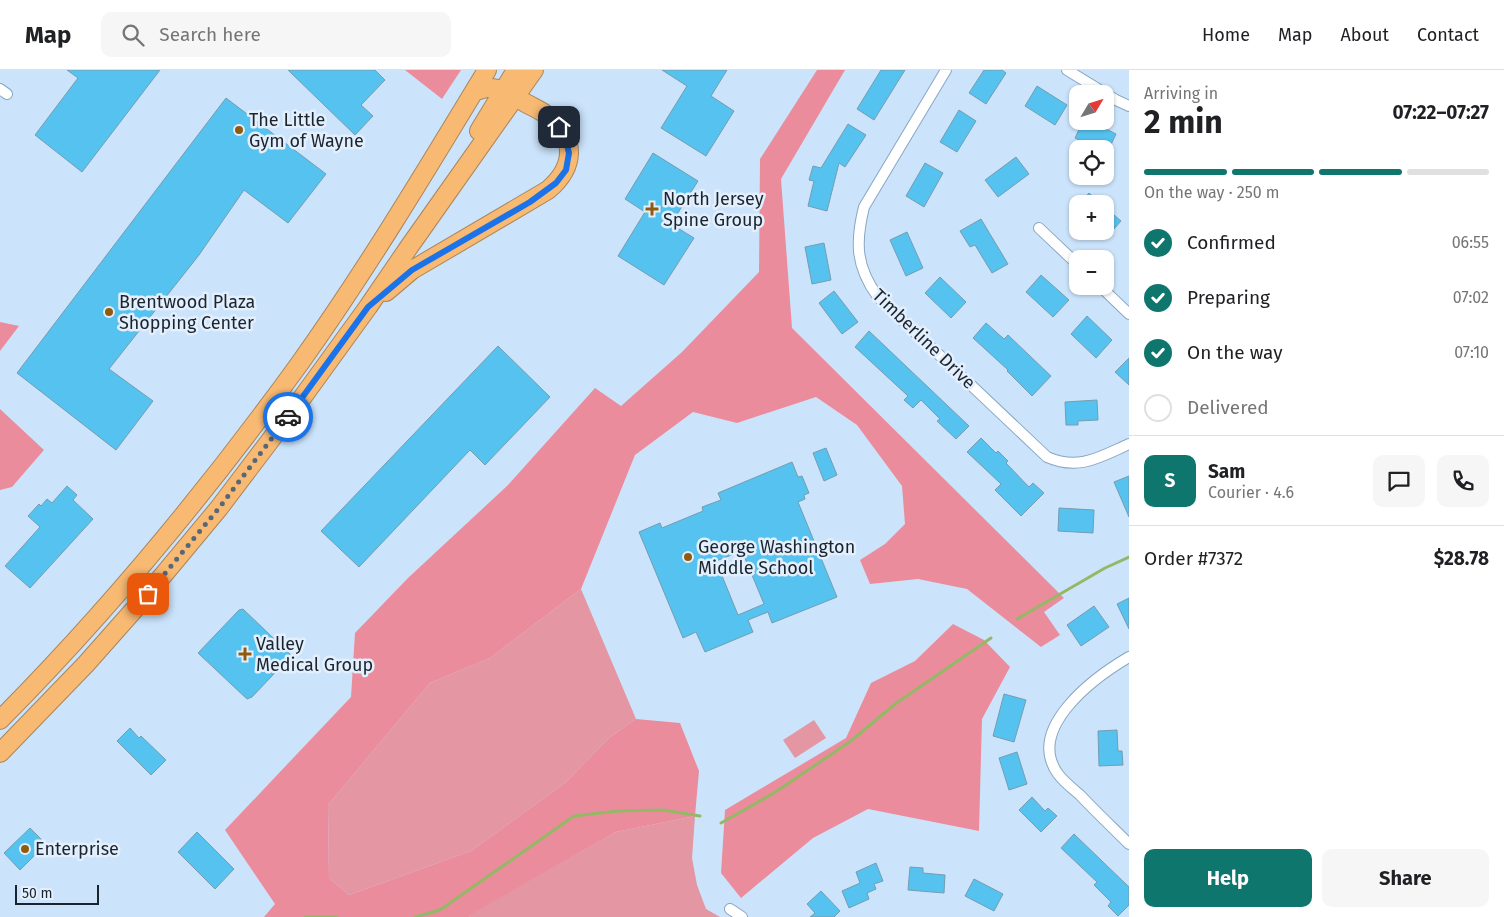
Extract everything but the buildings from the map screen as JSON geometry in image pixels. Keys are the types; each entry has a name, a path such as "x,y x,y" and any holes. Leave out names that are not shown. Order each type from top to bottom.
{"highway":[{"path":"0,720 68,649 123,587 202,492 252,427 296,368 347,294 487,70"},
{"path":"0,753 86,664 167,572 244,476 368,307 509,94 534,70"},
{"path":"509,94 515,71"},
{"path":"368,307 412,270 530,202 548,190 562,177 568,162 569,153 564,134 548,116 509,94 490,87 474,92"}],"street":[{"name":"Timberline Drive","path":"946,70 864,207 858,242 861,264 869,284 878,297 1047,457 1069,464 1082,463 1095,460 1129,444"},
{"path":"1067,70 1129,106"},
{"path":"1038,228 1069,257"},
{"path":"1109,295 1129,314"},
{"path":"1129,657 1093,681 1072,701 1056,724 1050,746 1051,758 1059,775 1129,844"},
{"path":"730,909 742,917"}],"shaded area":[{"path":"405,70 461,70 442,99"},
{"path":"817,70 845,70 781,179 792,328 1064,598 1044,612 1060,635 1041,647 967,589 918,579 870,584 860,560 885,544 905,524 902,486 857,425 816,397 737,423 693,412 635,455 581,589 490,658 430,683 328,805 329,878 349,895 471,851 565,783 609,738 636,719 680,723 699,771 695,816 616,832 469,917 264,917 275,904 225,830 351,697 355,633 408,578 507,486 595,388 621,406 682,352 759,272 760,159"},
{"path":"0,322 19,326 0,351"},
{"path":"0,409 44,450 12,487 0,490"},
{"path":"581,589 636,719 609,738 565,783 471,851 349,895 329,878 328,805 430,683 490,658"},
{"path":"953,624 984,640 1010,667 982,719 979,831 868,809 813,838 741,898 721,873 725,810 846,738 871,683 915,661"},
{"path":"814,720 826,738 795,758 783,740"},
{"path":"695,816 692,858 697,885 706,909 720,917 469,917 474,912 616,832"}],"waterway":[{"path":"1017,619 1105,568 1129,557"},
{"path":"721,823 774,793 851,741 895,704 991,638"},
{"path":"415,917 440,910 574,816 618,811 663,810 700,816"},
{"path":"305,917 337,917"}],"way so far":[{"path":"148,594 219,508 288,417"}],"place":[{"name":"The Little Gym of Wayne","path":"239,130"},
{"name":"North Jersey Spine Group","path":"652,209"},
{"name":"Brentwood Plaza Shopping Center","path":"109,312"},
{"name":"George Washington Middle School","path":"688,557"},
{"name":"Valley Medical Group","path":"245,654"},
{"name":"Enterprise","path":"25,849"}],"route":[{"path":"288,417 368,307 412,270 530,202 548,190 562,177 566,170 569,153 564,134 559,127"}]}
